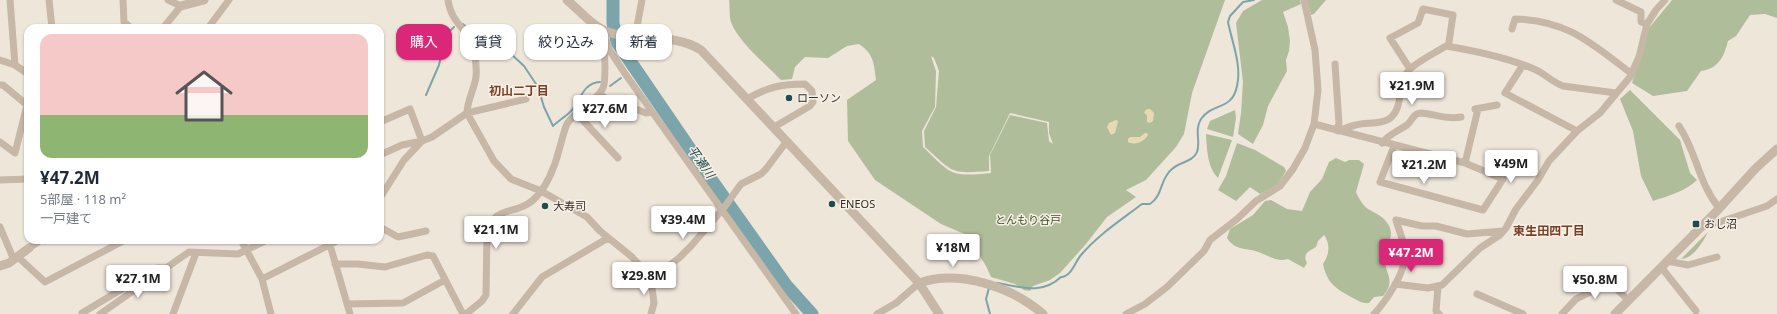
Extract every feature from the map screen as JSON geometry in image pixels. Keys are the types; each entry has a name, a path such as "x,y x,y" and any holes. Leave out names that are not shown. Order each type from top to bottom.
{"street":[{"path":"10,0 15,65"},
{"path":"49,0 52,24"},
{"path":"123,0 124,22 126,24"},
{"path":"168,0 181,6"},
{"path":"166,24 181,6 204,0"},
{"path":"211,24 229,0"},
{"path":"448,0 450,12 468,36 474,54 476,78 467,114 494,161 511,179 541,191 587,216 608,238 632,257 651,280 654,303 652,314"},
{"path":"567,0 594,24"},
{"path":"638,24 642,0"},
{"path":"1126,314 1145,304 1167,287 1204,251 1210,240 1237,219 1256,201 1280,186 1293,169 1305,148 1314,124 1318,90 1317,69 1312,33 1304,0"},
{"path":"1616,0 1641,12 1640,22 1647,24"},
{"path":"1395,284 1412,287 1438,287 1453,276 1480,248 1503,231 1516,209 1538,180 1549,161 1577,131 1600,113 1632,74 1639,57 1647,24 1665,0"},
{"path":"1410,69 1390,38 1418,23 1423,10 1453,15 1450,42"},
{"path":"1512,29 1515,19 1535,19 1573,32 1632,74"},
{"path":"672,39 693,45 708,56 919,283 939,314"},
{"path":"608,41 614,57 652,112 723,208 796,314"},
{"path":"1337,130 1356,124 1381,122 1390,118 1398,108 1400,92 1410,69 1446,46 1512,60 1535,70 1555,83 1563,86 1616,93"},
{"path":"0,60 15,65 24,71"},
{"path":"335,264 358,264 385,267 427,255 433,256 464,314 482,301 486,295 487,234 489,226 494,217 506,210 521,207 532,201 541,191 555,165 565,129 568,124 599,94 604,86 604,60"},
{"path":"1335,64 1339,124 1337,130"},
{"path":"1523,65 1505,94 1577,131"},
{"path":"747,99 765,89 784,84 805,84 812,91 813,102 810,106 774,127"},
{"path":"0,85 24,103"},
{"path":"599,94 614,103 626,105 646,112 652,112"},
{"path":"384,153 402,145 422,141 432,137 467,114 526,99"},
{"path":"1465,163 1476,109 1497,105"},
{"path":"384,120 410,109 422,141"},
{"path":"1382,142 1387,136 1409,124 1414,116 1419,113 1451,119 1461,117"},
{"path":"577,114 618,158"},
{"path":"0,142 15,153 24,117"},
{"path":"1314,124 1394,146 1465,163 1503,179 1483,210 1380,182 1394,146"},
{"path":"1679,126 1686,137 1706,190 1717,210 1718,217 1714,230"},
{"path":"384,192 404,160 422,141"},
{"path":"651,280 679,258 723,208 741,184 761,174 787,141"},
{"path":"1615,314 1756,168 1777,149"},
{"path":"0,180 24,179"},
{"path":"1717,223 1767,206 1777,199"},
{"path":"1374,314 1395,284 1404,266 1405,254 1396,220 1422,226 1436,226 1467,234 1503,231"},
{"path":"0,227 16,258 45,282 117,244"},
{"path":"384,229 398,237 426,232"},
{"path":"513,314 542,277 608,238"},
{"path":"0,266 16,258 30,244"},
{"path":"243,244 262,279 271,314"},
{"path":"100,314 189,252 238,254 260,244"},
{"path":"262,279 330,245 350,314"},
{"path":"173,314 196,253"},
{"path":"1664,264 1688,265 1717,257"},
{"path":"1664,264 1696,311"},
{"path":"82,313 157,268 166,268"},
{"path":"878,314 896,303 919,283 932,278 941,278 978,282 991,286 1023,299 1043,314"},
{"path":"347,304 403,303 445,280"},
{"path":"1562,314 1576,299 1610,282 1628,300"},
{"path":"1438,287 1436,311 1439,314"},
{"path":"1477,294 1523,314"}],"green space":[{"name":"とんもり谷戸","path":"729,0 1225,0 1192,93 1184,134 1176,147 1146,180 1126,190 1136,197 1107,217 1086,244 1060,273 1050,280 1033,286 1030,291 1024,290 1015,284 991,277 967,235 941,224 875,180 848,141 847,100 876,80 872,60 864,48 859,44 847,46 828,58 805,57 795,67 792,79 781,80 740,38 730,20","holes":["931,56 934,58 939,71 936,107 924,131 925,147 948,167 959,172 989,171 989,156 1010,113 1049,122 1049,133 1053,144 1049,141 1047,123 1010,115 990,155 991,173 967,175 959,174 946,169 923,147 922,131 935,107 936,71"]},
{"path":"1262,0 1300,0 1301,4 1283,12 1288,27 1290,41 1286,60 1287,71 1268,106 1263,125 1253,144 1238,134 1243,82 1236,23 1243,11"},
{"path":"1307,0 1326,0 1314,14 1311,15"},
{"path":"1672,0 1777,0 1777,18 1765,14 1750,15 1736,36 1728,41 1722,57 1716,65 1707,70 1701,71 1687,91 1653,96 1632,83 1649,28"},
{"path":"1630,90 1680,140 1690,173 1697,180 1682,190 1653,201 1641,176 1633,131 1620,99"},
{"path":"1235,110 1236,118 1233,137 1207,129 1210,121"},
{"path":"1206,134 1232,140 1218,178 1214,174 1210,163 1207,151"},
{"path":"1237,143 1255,150 1284,167 1286,171 1277,185 1260,194 1250,187 1236,201 1218,190 1226,176"},
{"path":"1336,158 1345,162 1349,160 1359,160 1364,164 1356,192 1364,206 1384,219 1388,224 1391,233 1385,254 1385,264 1390,281 1389,285 1383,296 1374,297 1369,303 1362,302 1340,291 1329,280 1323,264 1327,257 1328,250 1328,242 1324,235 1318,241 1316,247 1309,251 1306,255 1305,257 1307,263 1304,268 1288,259 1277,259 1256,251 1238,247 1227,238 1230,229 1253,215 1265,201 1271,200 1287,209 1302,211 1310,192 1322,179 1329,162"},
{"path":"1708,232 1701,245 1694,253 1681,259"}],"sand":[{"path":"1147,109 1150,109 1154,113 1153,121 1150,123 1147,122 1147,116 1144,112"},
{"path":"1116,120 1118,121 1115,133 1111,135 1107,127 1109,123"},
{"path":"1145,133 1148,135 1142,141 1137,143 1128,142 1130,137 1140,137"}],"waterway":[{"name":"平瀬川","path":"613,0 613,23 617,42 703,168 786,285 812,314"},
{"path":"997,283 1023,288 1039,288 1054,283 1061,277 1068,275 1081,255 1102,234 1142,204 1150,204 1154,201 1160,192 1165,177 1168,173 1175,167 1192,158 1197,152 1198,127 1201,119 1211,110 1227,103 1235,94 1238,70 1236,54 1228,22 1230,16 1243,2 1254,0"},
{"path":"426,95 439,65 446,35 454,27"},
{"path":"516,59 524,66 538,87 544,107 553,126 574,108 585,89 594,83 600,82"},
{"name":"平瀬川","path":"630,70 634,67"},
{"path":"610,86 621,78"},
{"path":"989,288 986,299 990,314"}],"place":[{"name":"ローソン","path":"789,98"},
{"name":"ENEOS","path":"832,204"},
{"name":"大寿司","path":"545,206"},
{"name":"おし沼","path":"1696,224"}],"district":[{"name":"初山二丁目","path":"519,91"},
{"name":"東生田四丁目","path":"1549,231"}]}
